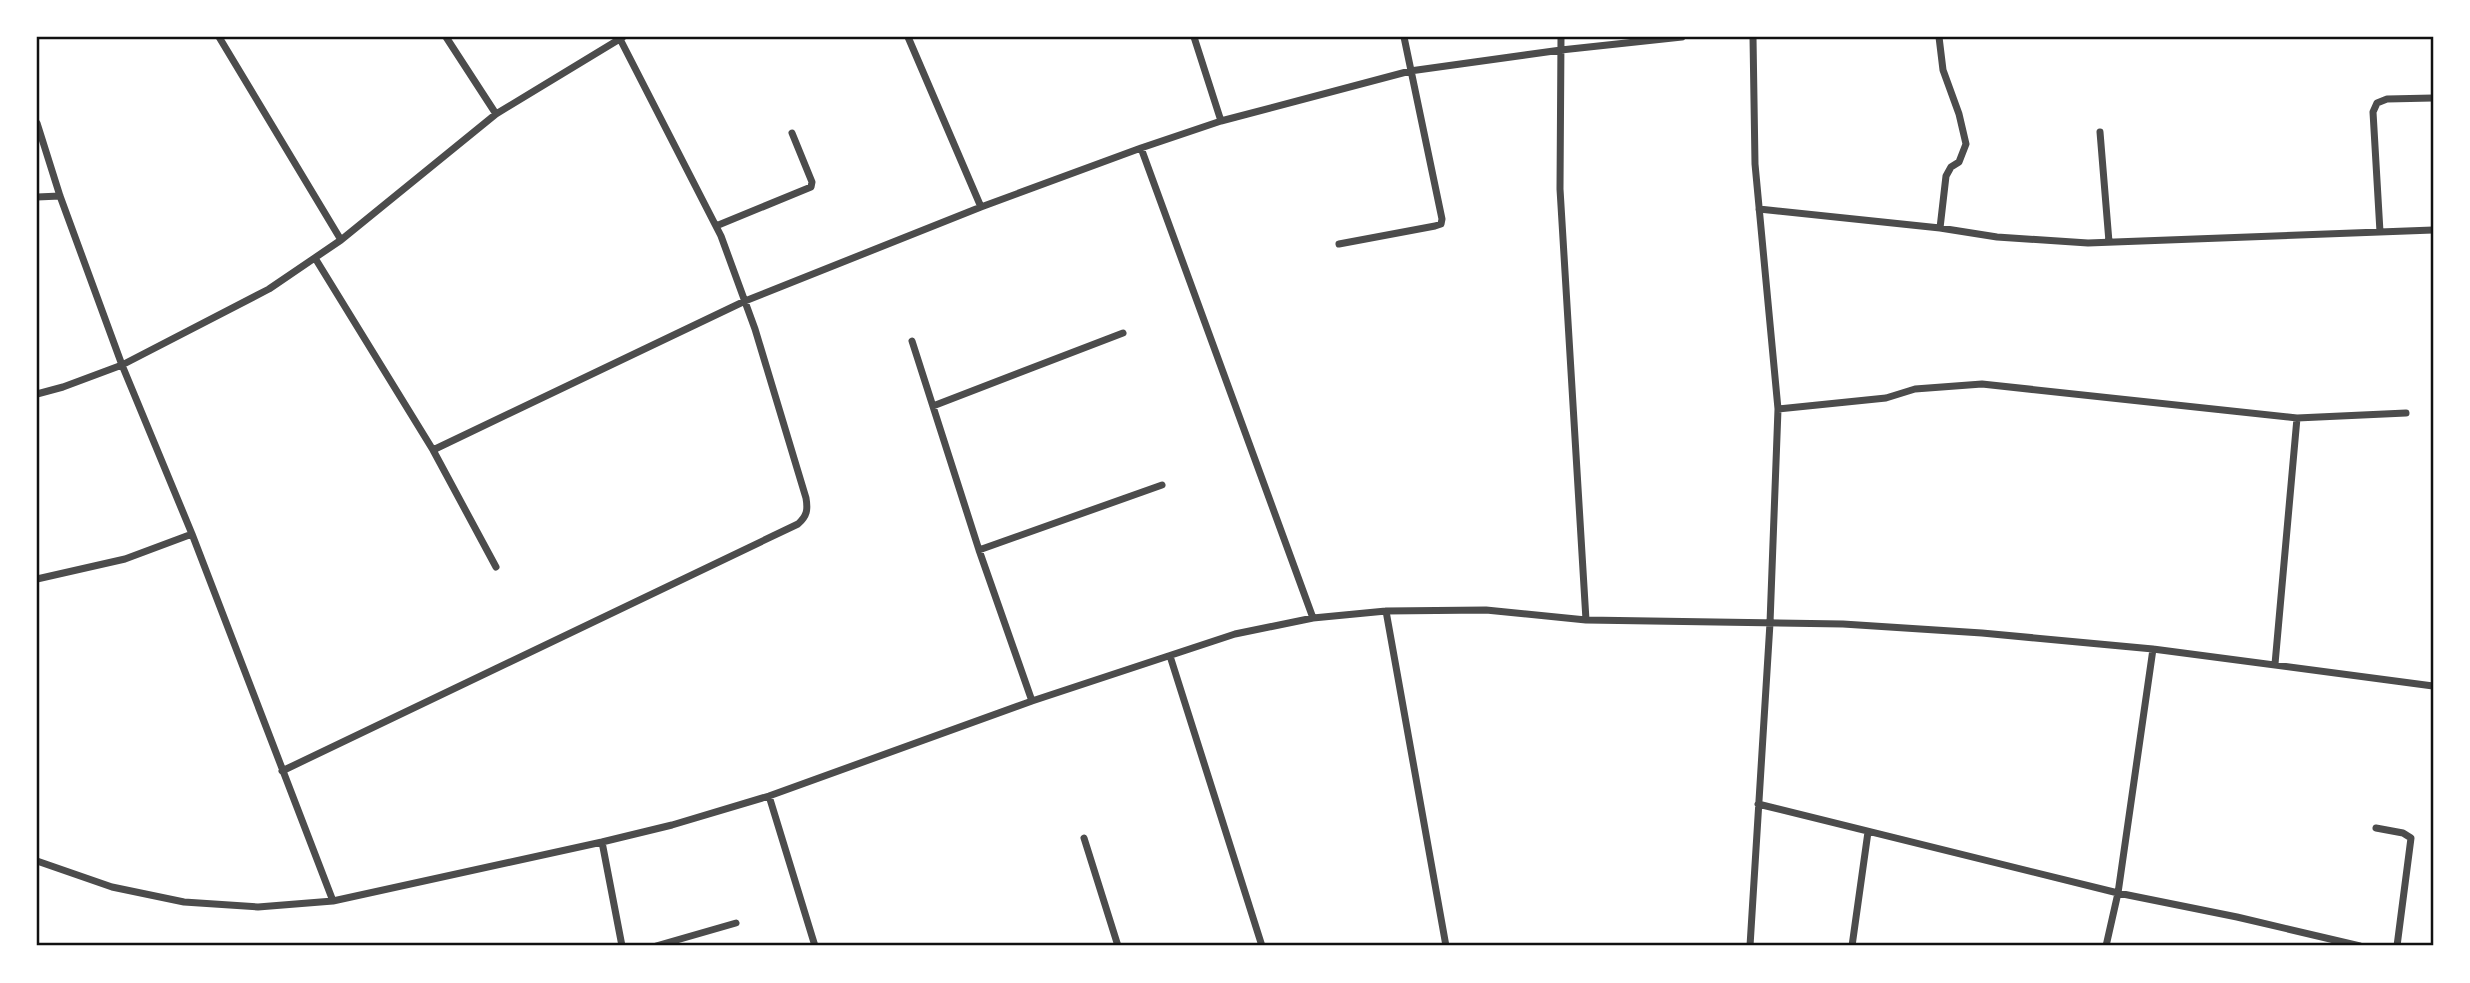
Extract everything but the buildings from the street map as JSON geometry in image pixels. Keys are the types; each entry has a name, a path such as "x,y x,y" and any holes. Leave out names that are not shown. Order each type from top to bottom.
{"street":[{"path":"219,37 341,240"},
{"path":"446,37 496,114"},
{"path":"908,37 981,207"},
{"path":"1194,37 1221,121"},
{"path":"1339,244 1441,224 1404,37"},
{"path":"1562,37 1560,189 1586,620"},
{"path":"433,450 745,301 981,207 1221,121 1410,71 1561,50 1682,37"},
{"path":"1750,946 1770,623 1778,409 1755,164 1753,37"},
{"path":"1939,37 1943,70 1959,114 1966,144 1959,162 1951,167 1946,176 1940,228"},
{"path":"37,394 122,365 269,289 341,240 496,114 622,38 716,226 745,301 806,498 808,508 805,517 798,524 282,771"},
{"path":"2380,232 2373,112 2377,103 2387,99 2433,97"},
{"path":"37,123 60,196 122,365 192,534 333,901"},
{"path":"716,226 811,187 812,182 792,132"},
{"path":"2100,132 2109,242"},
{"path":"1141,148 1313,618"},
{"path":"37,197 60,196"},
{"path":"1759,209 1940,228 1997,237 2088,243 2433,230"},
{"path":"315,258 433,450 496,567"},
{"path":"933,406 1123,333"},
{"path":"912,341 979,550 1032,701"},
{"path":"1778,409 1886,398 1915,389 1982,384 2297,418 2406,413"},
{"path":"2275,664 2297,418"},
{"path":"979,550 1162,485"},
{"path":"37,579 125,559 192,534"},
{"path":"37,862 112,887 184,902 258,907 333,901 672,825 769,796 1032,701 1235,634 1313,618 1386,611 1486,610 1586,620 1843,624 1982,633 2153,649 2433,686"},
{"path":"1386,611 1446,946"},
{"path":"2106,946 2119,893 2153,649"},
{"path":"1170,656 1262,946"},
{"path":"769,796 815,946"},
{"path":"1758,804 2119,893 2237,917 2355,946"},
{"path":"2376,828 2403,833 2411,838 2397,946"},
{"path":"1852,946 1868,832"},
{"path":"1084,838 1118,946"},
{"path":"602,842 622,946"},
{"path":"656,946 736,923"}]}
